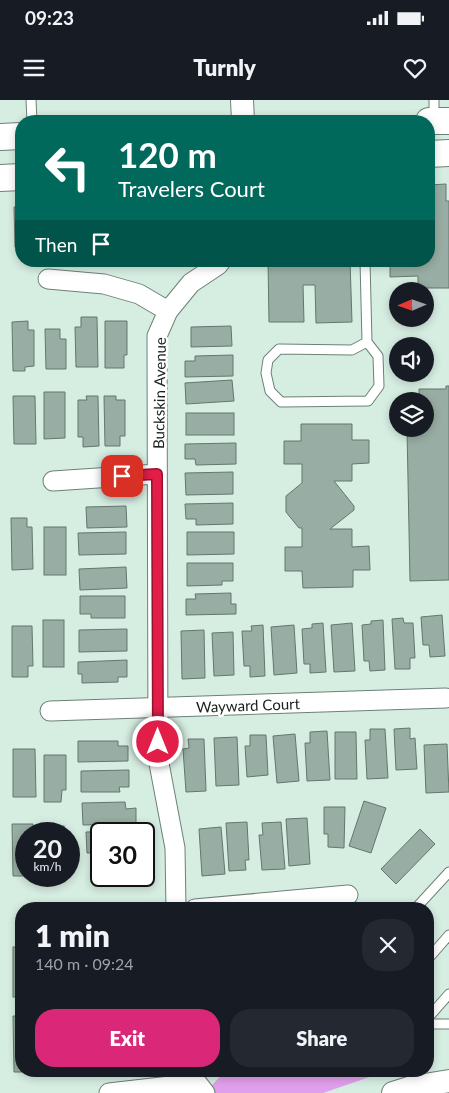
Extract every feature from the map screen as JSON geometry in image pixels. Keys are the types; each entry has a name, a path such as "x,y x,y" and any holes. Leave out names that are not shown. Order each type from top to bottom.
{"main road":[{"path":"0,137 15,136"},
{"path":"435,154 449,153"},
{"path":"0,178 15,177"}],"street":[{"path":"242,100 242,115"},
{"name":"Buckskin Avenue","path":"176,902 175,848 158,758 157,336 168,311 191,283 215,267"},
{"path":"48,279 104,284 139,294 168,311"},
{"path":"53,480 157,474"},
{"name":"Wayward Court","path":"50,711 446,698"},
{"path":"272,902 348,895"},
{"path":"109,1093 179,1078 198,1084 205,1093"},
{"path":"393,1093 449,1081"}],"lane":[{"path":"31,100 32,115"},
{"path":"366,267 367,342 378,356 379,386 368,401 281,402 270,391 266,373 268,360 280,349 352,350 367,342"},
{"path":"421,902 449,872"},
{"path":"434,952 449,935"},
{"path":"434,1011 449,994"},
{"path":"434,1024 449,1024"}],"shaded area":[{"path":"220,1077 370,1077 323,1093 205,1093"}],"building":[{"path":"446,184 446,201 449,201 449,288 434,288 434,282 418,282 418,276 390,277 390,267 435,267 435,185"},
{"path":"14,207 15,207 15,247"},
{"path":"268,267 350,267 352,322 316,323 315,285 303,285 304,322 269,322"},
{"path":"81,317 97,317 98,367 76,367 75,327 81,327"},
{"path":"28,321 28,330 34,330 34,366 25,367 25,371 13,371 12,322"},
{"path":"105,321 127,321 127,355 124,355 124,368 105,368"},
{"path":"231,326 232,346 191,347 191,327"},
{"path":"45,329 60,329 60,339 66,339 66,369 46,369"},
{"path":"233,355 233,376 185,377 185,361 195,361 195,356"},
{"path":"232,380 234,401 186,404 185,383"},
{"path":"446,386 449,386 449,580 410,581 407,437 434,437 434,392 419,392 419,389 446,389"},
{"path":"44,392 65,392 65,438 44,439"},
{"path":"13,396 35,396 36,444 14,444"},
{"path":"86,396 98,396 99,446 83,447 83,437 78,437 78,400 87,400"},
{"path":"104,396 116,396 116,400 125,400 125,436 120,436 120,446 105,446"},
{"path":"186,413 234,413 234,435 186,435"},
{"path":"301,424 352,424 352,440 369,440 369,463 352,464 352,481 334,481 354,506 354,510 330,529 352,529 352,547 369,546 370,570 353,570 353,587 303,588 302,571 285,571 285,547 302,547 302,528 299,528 286,512 286,496 302,483 302,464 284,464 284,441 301,441"},
{"path":"236,443 236,464 196,465 195,459 185,459 185,444"},
{"path":"233,472 233,494 186,495 185,473"},
{"path":"233,503 233,524 196,525 196,519 186,519 185,504"},
{"path":"126,506 127,527 87,528 86,507"},
{"path":"11,518 27,518 27,527 32,527 33,569 12,570"},
{"path":"44,527 66,527 66,575 44,575"},
{"path":"126,532 126,554 79,555 78,533"},
{"path":"187,532 234,532 234,554 187,555"},
{"path":"187,563 233,563 233,581 222,581 222,585 187,586"},
{"path":"126,567 127,588 80,590 79,569"},
{"path":"231,593 231,604 236,604 236,614 186,615 186,599 196,599 195,594"},
{"path":"80,596 125,596 125,618 91,618 91,614 80,614"},
{"path":"442,615 445,656 430,657 429,645 423,645 421,617"},
{"path":"403,618 404,623 413,623 415,658 410,658 410,669 395,669 392,619"},
{"path":"43,620 64,620 64,667 43,667"},
{"path":"383,620 385,670 370,671 369,661 364,661 362,625 371,624 371,621"},
{"path":"323,623 326,672 310,673 310,664 304,664 302,629 312,628 312,624"},
{"path":"352,623 355,671 334,672 331,625"},
{"path":"263,625 265,676 250,677 250,666 244,666 242,631 252,631 251,626"},
{"path":"294,625 297,673 274,675 271,627"},
{"path":"12,626 32,626 33,666 28,666 28,677 12,677"},
{"path":"127,629 127,651 79,652 79,630"},
{"path":"204,630 205,678 182,679 181,631"},
{"path":"233,632 234,675 214,676 212,633"},
{"path":"127,660 127,677 118,677 118,682 82,683 82,674 78,674 78,662"},
{"path":"410,728 410,739 415,738 417,769 396,770 394,729"},
{"path":"370,729 385,729 388,778 367,779 365,740 370,740"},
{"path":"327,731 330,780 307,781 305,743 310,743 310,732"},
{"path":"335,732 356,732 357,779 335,779"},
{"path":"295,734 299,781 277,783 273,736"},
{"path":"250,735 266,735 268,775 247,777 245,746 250,746"},
{"path":"237,737 239,785 216,786 214,738"},
{"path":"188,739 204,739 206,791 186,792 183,749 189,748"},
{"path":"78,741 118,741 118,746 128,746 128,761 78,762"},
{"path":"447,744 449,792 426,793 424,745"},
{"path":"13,749 35,749 36,797 13,797"},
{"path":"44,755 66,755 66,790 62,790 61,802 44,802"},
{"path":"129,770 129,787 119,787 120,792 81,792 81,771"},
{"path":"364,801 386,808 371,853 349,846"},
{"path":"125,802 126,809 136,808 136,822 90,822 90,825 83,825 82,803"},
{"path":"324,807 345,807 344,848 328,847 328,834 324,834"},
{"path":"307,818 310,864 289,866 286,819"},
{"path":"247,822 249,860 245,860 246,870 229,871 226,823"},
{"path":"281,822 285,869 262,870 259,835 263,835 262,823"},
{"path":"12,824 15,824 15,876 13,876"},
{"path":"221,827 225,874 202,876 199,829"},
{"path":"420,829 435,844 396,884 381,869"},
{"path":"86,832 90,832 90,853 87,853"},
{"path":"13,947 15,947 15,997 13,997"},
{"path":"13,1016 15,1016 15,1072"}],"route":[{"path":"122,476 157,474 158,742"}]}
